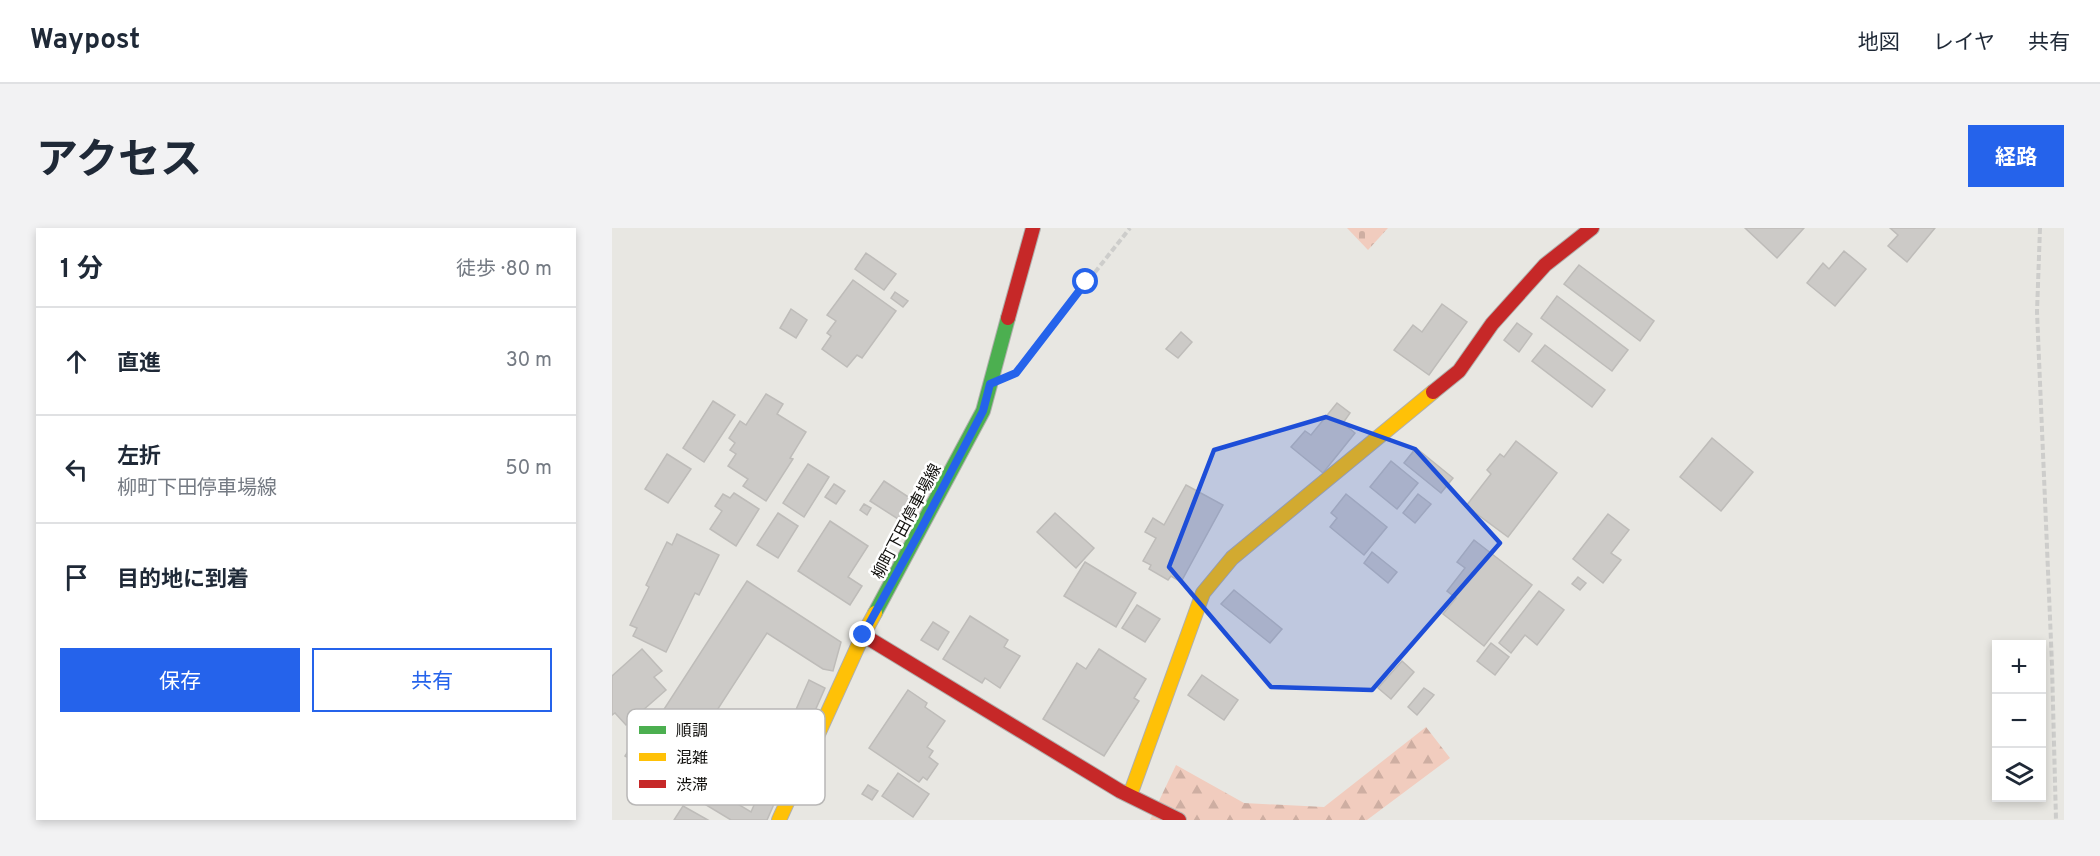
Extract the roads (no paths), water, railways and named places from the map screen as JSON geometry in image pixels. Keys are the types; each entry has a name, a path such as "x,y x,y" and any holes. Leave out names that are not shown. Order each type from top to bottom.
{"street":[{"name":"柳町下田停車場線","path":"825,719 863,635 983,411 1033,228"},
{"path":"1130,795 1203,593 1232,558 1459,371 1492,324 1545,265 1592,228"},
{"path":"863,635 1130,795 1179,820"},
{"name":"柳町下田停車場線","path":"779,820 786,805"}]}
